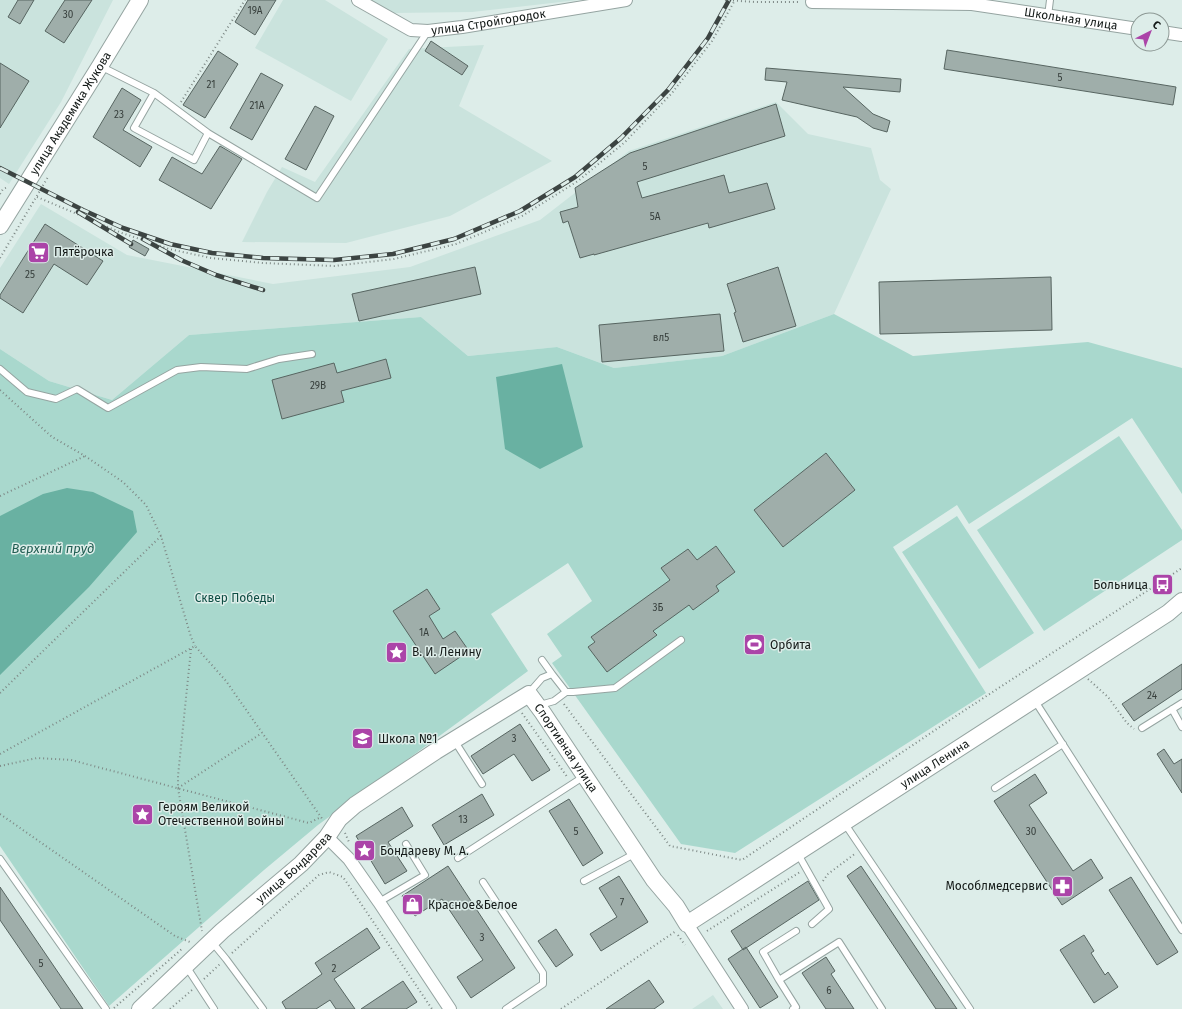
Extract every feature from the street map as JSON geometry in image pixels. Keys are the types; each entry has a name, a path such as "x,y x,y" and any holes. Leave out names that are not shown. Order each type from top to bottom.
{"street":[{"name":"улица Академика Жукова","path":"0,226 140,0"},
{"name":"улица Стройгородок","path":"358,0 411,30 428,31 462,27 626,0"},
{"name":"Школьная улица","path":"812,2 972,2 1048,16 1130,28"},
{"path":"1170,33 1182,35"},
{"name":"улица Ленина","path":"687,924 1168,613 1182,601"},
{"name":"Спортивная улица","path":"326,830 355,805 454,740 515,702 534,700 578,780 636,853 654,880 676,906 742,1009"},
{"name":"улица Бондарева","path":"140,1009 186,966 207,936 222,931 300,864 326,830 349,859 379,902 450,1009"}],"lane":[{"path":"1048,16 1050,0"},
{"path":"100,66 154,93 208,133 317,198 428,31"},
{"path":"154,93 134,128 194,160 208,133"},
{"path":"0,369 27,392 56,399 77,389 108,408 177,370 201,367 247,369 279,359 312,354"},
{"path":"552,674 542,678 534,700 554,701 566,692 615,688 681,640"},
{"path":"542,660 566,692"},
{"path":"1034,700 1182,930"},
{"path":"1142,728 1182,703"},
{"path":"1172,709 1182,727"},
{"path":"454,740 482,784"},
{"path":"995,788 1063,744"},
{"path":"458,858 578,780"},
{"path":"844,822 970,1009"},
{"path":"379,902 425,875 406,844"},
{"path":"584,881 636,853"},
{"path":"797,853 829,909 812,924"},
{"path":"0,859 106,1009"},
{"path":"483,882 543,973 543,984 506,1009"},
{"path":"793,1009 796,1007 764,952 796,931"},
{"path":"207,936 263,1009"},
{"path":"779,980 839,942 882,1009"},
{"path":"186,966 214,1009"}],"path":[{"path":"180,104 245,0"},
{"path":"725,0 812,2"},
{"path":"37,197 122,233 169,249 211,258 263,263 334,266 394,259 456,244 522,216 578,181 625,142 672,93 708,47 735,0"},
{"path":"0,390 52,437 85,456 123,482 146,505 161,536 195,646 226,681 321,817 326,830"},
{"path":"0,496 85,456"},
{"path":"0,693 161,536"},
{"path":"559,697 670,846 742,860 959,714 1182,568"},
{"path":"0,754 195,646"},
{"path":"191,648 178,788 207,936"},
{"path":"1096,686 1108,697 1127,722 1136,731 1142,728"},
{"path":"515,702 578,780"},
{"path":"178,788 262,732"},
{"path":"0,766 37,758 71,760 309,822 321,817"},
{"path":"0,814 175,936 190,942"},
{"path":"828,874 862,849"},
{"path":"707,931 806,868"},
{"path":"170,1009 320,875 329,872 343,877 432,1009"},
{"path":"560,1009 687,924"}],"shaded area":[{"path":"0,0 113,0 61,102 9,184 0,178"},
{"path":"283,0 325,0 388,39 351,101 255,48"},
{"path":"370,0 578,0 472,12 393,13"},
{"path":"484,45 459,106 552,161 450,216 346,243 242,242 267,192 282,167 315,182 409,49"},
{"path":"776,102 808,134 871,148 880,180 891,189 834,314 722,356 614,368 557,347 468,356 421,317 189,335 112,400 49,381 0,349 0,268 41,204 127,255 273,284 410,267 540,220 629,151"},
{"path":"713,995 723,1009 692,1009"}],"green space":[{"name":"Сквер Победы","path":"834,314 913,356 1088,342 1182,368 1182,494 1132,418 969,524 957,505 893,547 986,693 735,853 681,844 552,663 562,656 547,634 592,601 568,563 491,614 528,671 318,825 264,870 109,1006 0,846 0,349 49,381 112,400 189,335 421,317 468,356 557,347 614,368 722,356"},
{"path":"1119,436 1182,530 1182,540 1044,631 977,530"},
{"path":"957,516 1034,633 979,669 902,552"}],"water":[{"path":"562,364 583,447 540,469 505,449 496,377"},
{"name":"Верхний пруд","path":"67,488 93,492 133,511 137,532 89,587 0,675 0,516 43,494"}],"building":[{"path":"18,0 34,0 20,24 8,17"},
{"path":"65,0 92,0 64,43 45,31"},
{"path":"248,0 276,0 255,35 235,22"},
{"path":"431,41 468,66 462,75 425,51"},
{"path":"947,50 1176,87 1173,105 944,69"},
{"path":"218,51 238,64 205,118 183,105"},
{"path":"0,63 29,81 0,128"},
{"path":"766,68 901,79 900,92 843,87 873,114 890,121 887,132 873,128 857,117 782,100 787,82 765,80"},
{"path":"261,73 283,85 252,140 230,128"},
{"path":"122,88 141,100 123,130 152,147 140,167 93,137"},
{"path":"776,104 785,136 637,182 642,198 724,175 729,193 767,183 775,209 709,228 708,223 580,258 568,221 563,223 560,212 578,207 575,188 630,153"},
{"path":"315,106 334,116 306,170 285,159"},
{"path":"220,146 242,159 211,209 159,180 172,157 202,174"},
{"path":"45,224 103,261 87,285 54,264 23,313 0,298 0,295"},
{"path":"133,240 149,249 145,256 129,247"},
{"path":"475,267 481,294 359,321 352,294"},
{"path":"778,267 796,326 743,342 734,313 736,312 727,284"},
{"path":"1051,277 1052,330 880,334 879,282"},
{"path":"720,314 724,351 602,362 599,325"},
{"path":"386,359 391,378 341,391 344,402 282,419 272,380 334,363 337,373"},
{"path":"826,453 855,490 783,547 754,510"},
{"path":"716,546 735,572 716,586 719,591 693,610 689,605 653,631 657,635 607,672 588,647 595,642 591,637 670,580 661,568 688,549 697,560"},
{"path":"427,589 440,609 429,616 443,639 455,631 469,651 435,674 393,611"},
{"path":"1182,664 1182,689 1134,721 1122,704"},
{"path":"520,724 550,770 532,781 514,754 483,774 471,756"},
{"path":"1164,749 1174,764 1182,759 1182,793 1157,754"},
{"path":"1035,774 1047,793 1029,805 1073,871 1091,859 1103,878 1062,905 994,801"},
{"path":"482,794 494,815 444,845 432,825"},
{"path":"569,799 603,853 583,866 549,811"},
{"path":"402,807 413,826 388,842 407,871 385,884 356,836"},
{"path":"448,866 515,968 471,998 457,977 483,960 442,899 415,916 402,896"},
{"path":"861,866 957,1009 936,1009 847,876"},
{"path":"619,876 648,922 601,951 590,934 617,917 599,888"},
{"path":"1131,877 1178,952 1157,965 1109,890"},
{"path":"808,881 819,900 743,950 731,931"},
{"path":"0,887 83,1009 61,1009 0,920"},
{"path":"367,928 380,948 334,979 355,1009 336,1009 330,1000 316,1009 286,1009 282,1002 322,974 315,963"},
{"path":"556,929 573,955 556,967 538,941"},
{"path":"1084,935 1094,951 1091,953 1105,975 1108,972 1118,987 1094,1003 1060,950"},
{"path":"746,947 778,997 760,1008 728,959"},
{"path":"826,957 835,971 831,974 854,1009 826,1009 802,973"},
{"path":"649,980 664,1002 654,1009 606,1009"},
{"path":"403,981 417,1002 406,1009 361,1009"}],"railway":[{"path":"0,168 83,210 123,228 170,244 212,253 263,258 334,260 393,254 454,239 520,211 575,177 621,138 668,90 708,38 729,0"},
{"path":"78,212 131,244"},
{"path":"143,239 181,260 216,275 263,290"}],"place":[{"name":"Пятёрочка","path":"39,252"},
{"name":"Больница","path":"1163,585"},
{"name":"Орбита","path":"755,645"},
{"name":"В. И. Ленину","path":"396,652"},
{"name":"Школа №1","path":"363,739"},
{"name":"Героям Великой Отечественной войны","path":"142,814"},
{"name":"Бондареву М. А.","path":"365,851"},
{"name":"Мособлмедсервис","path":"1063,886"},
{"name":"Красное&Белое","path":"412,905"}]}
